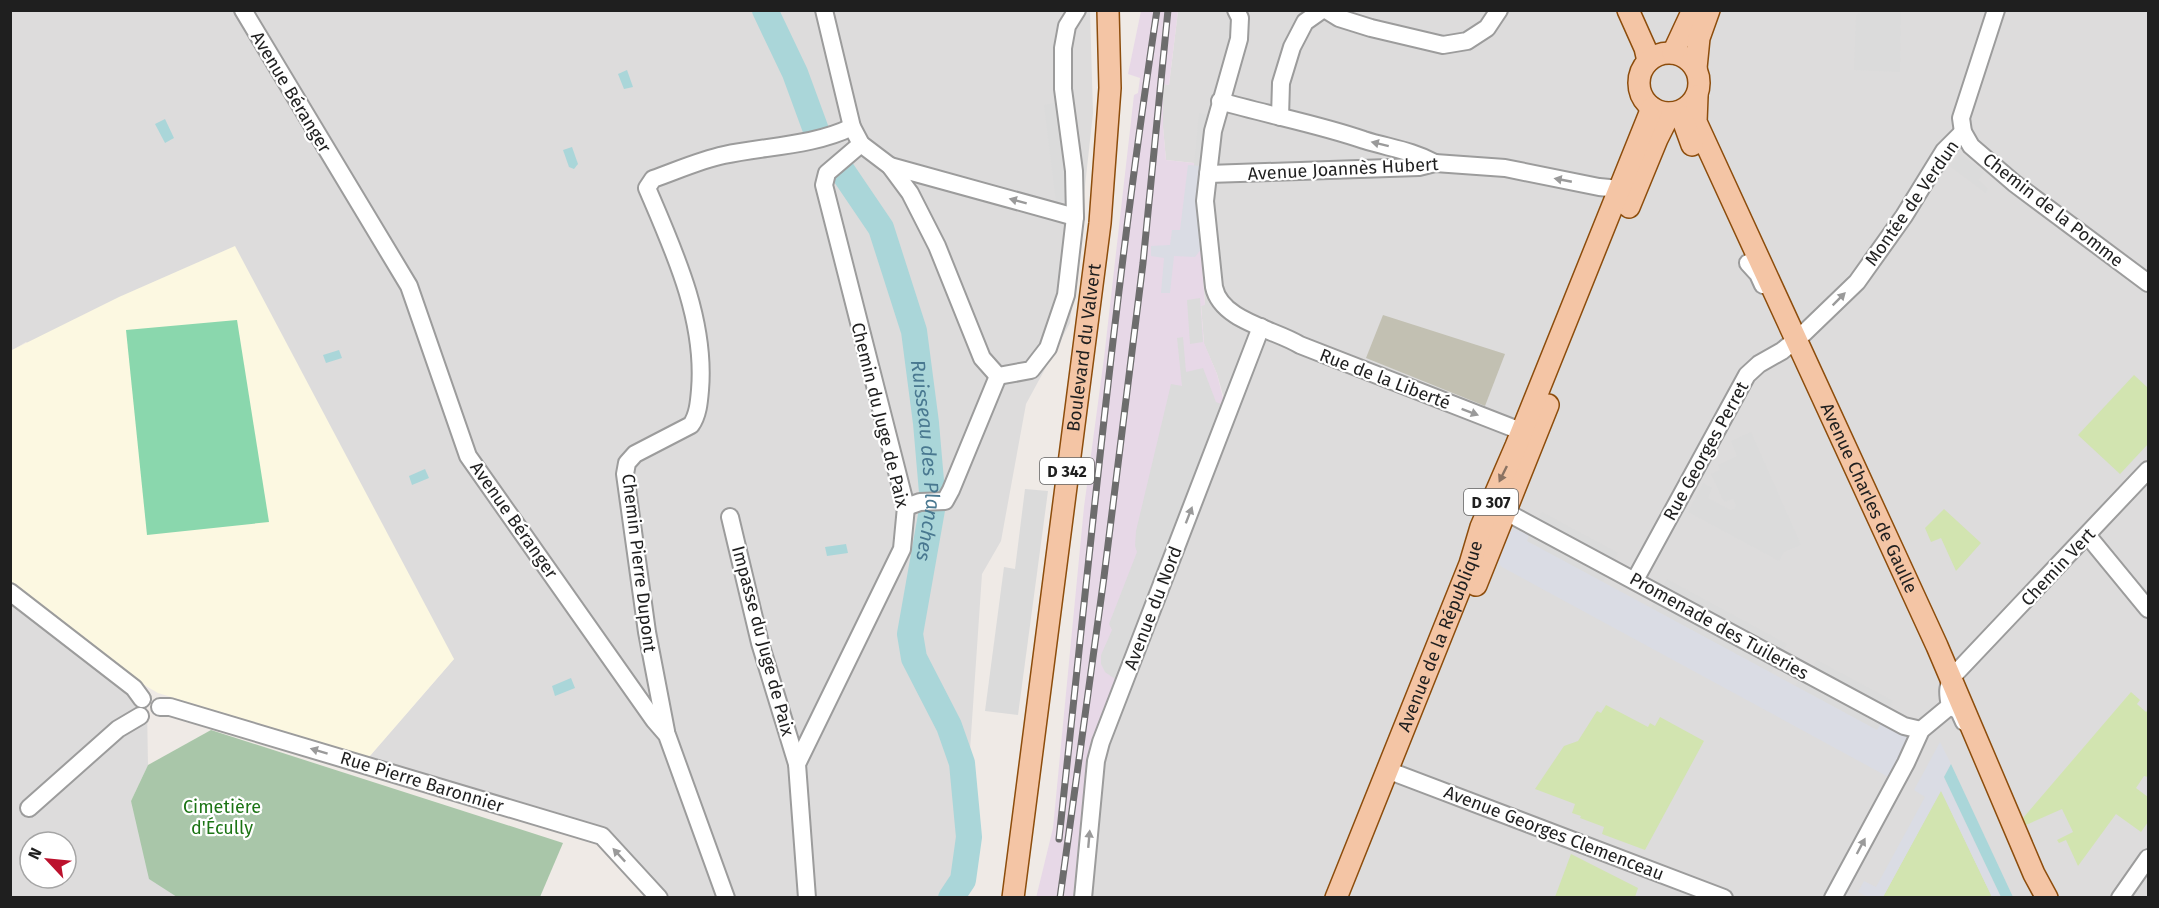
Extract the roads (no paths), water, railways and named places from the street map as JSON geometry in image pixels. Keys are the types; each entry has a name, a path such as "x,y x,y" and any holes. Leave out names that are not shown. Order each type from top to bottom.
{"main road":[{"name":"Boulevard du Valvert","path":"1012,897 1100,223 1108,123 1110,43 1108,10"},
{"path":"1628,10 1646,48 1663,55 1686,58 1696,68"},
{"path":"1638,10 1663,55"},
{"path":"1693,10 1663,55 1639,77 1641,95 1666,111 1691,104 1697,96 1700,87 1696,68 1699,38 1709,10"},
{"name":"Avenue Charles de Gaulle","path":"1697,96 1696,122 1785,318 1791,343 1866,516 1875,543 1900,588 1950,706 2039,896"},
{"name":"Avenue de la République","path":"1351,897 1505,511 1523,432 1620,189 1666,111"},
{"name":"Avenue de la République","path":"1523,432 1655,144 1666,111"},
{"name":"Avenue Charles de Gaulle","path":"1666,111 1684,123 1699,164 1748,263 1822,400 1954,670 1983,757 2034,874 2039,896"},
{"name":"Avenue de la République","path":"1336,897 1401,775"}],"street":[{"name":"Avenue Béranger","path":"243,10 409,286 468,456 654,720 667,735 726,897"},
{"path":"824,10 847,130 856,147 890,166 1074,216"},
{"path":"998,376 1031,370 1048,348 1066,295 1074,216 1074,171 1063,89 1063,48 1067,26 1077,10"},
{"name":"Rue de la Liberté","path":"1236,10 1240,18 1239,39 1213,130 1205,201 1215,293 1232,313 1286,336 1300,345 1523,432"},
{"path":"1280,117 1281,83 1292,47 1305,22 1324,10 1339,18 1371,28 1443,45 1467,41 1487,28 1499,10"},
{"name":"Montée de Verdun","path":"1791,343 1857,282 1904,216 1944,151 1963,132 1961,118 1996,10"},
{"path":"1221,101 1417,153 1434,163"},
{"name":"Chemin Pierre Dupont","path":"667,735 646,632 625,474 627,463 635,454 691,424 696,417 702,374 695,319 679,267 647,188 652,179 722,156 847,130"},
{"name":"Chemin de la Pomme","path":"1963,132 1971,146 2014,183 2148,283"},
{"name":"Chemin du Juge de Paix","path":"797,764 902,549 913,505 824,185 827,173 856,147"},
{"name":"Avenue Joannès Hubert","path":"1208,174 1419,167 1434,163 1504,168 1620,189"},
{"path":"890,166 910,193 923,216 982,358 998,376"},
{"name":"Avenue du Nord","path":"1083,897 1096,761 1101,742 1261,327"},
{"name":"Rue Georges Perret","path":"1635,580 1747,375 1759,364 1791,343"},
{"path":"913,505 945,501 998,376"},
{"name":"Chemin Vert","path":"1954,670 2088,536 2148,470"},
{"name":"Promenade des Tuileries","path":"1505,511 1904,726 1921,730"},
{"name":"Impasse du Juge de Paix","path":"730,517 760,643 797,764"},
{"path":"2088,536 2148,609"},
{"path":"1900,588 1938,665 1943,672 1954,670"},
{"path":"10,592 134,688 142,699"},
{"path":"1954,670 1948,684 1947,695 1950,706 1959,711 1983,757"},
{"path":"29,808 118,729 140,716 152,720 158,715 160,707 156,699 147,697 142,699 137,707 140,716"},
{"path":"1833,897 1906,763 1921,730 1950,706"},
{"name":"Rue Pierre Baronnier","path":"160,707 181,710 602,836 659,897"},
{"path":"797,764 807,897"},
{"name":"Avenue Georges Clemenceau","path":"1401,775 1724,897"},
{"path":"2120,897 2148,858"}],"water":[{"path":"627,70 633,87 624,89 618,74"},
{"path":"165,119 174,138 165,143 155,124"},
{"path":"572,147 578,164 574,169 569,167 563,150"},
{"path":"339,350 342,358 326,363 323,355"},
{"path":"425,469 429,478 412,485 409,476"},
{"path":"846,544 848,553 827,556 825,547"},
{"path":"571,678 575,688 555,696 552,686"},
{"path":"1951,764 2013,897 2001,897 1944,777"}],"waterway":[{"name":"Ruisseau des Planches","path":"765,10 795,73 817,133"},
{"name":"Ruisseau des Planches","path":"841,169 881,228 914,331 926,423 933,504 910,634 914,658 949,726 962,763 969,837 963,880 951,898"}],"railway":[{"path":"1059,839 1115,321 1157,10"},
{"path":"1060,898 1104,577 1143,263 1168,10"}],"park label":[{"name":"Cimetière d'Écully","path":"222,817"}]}
